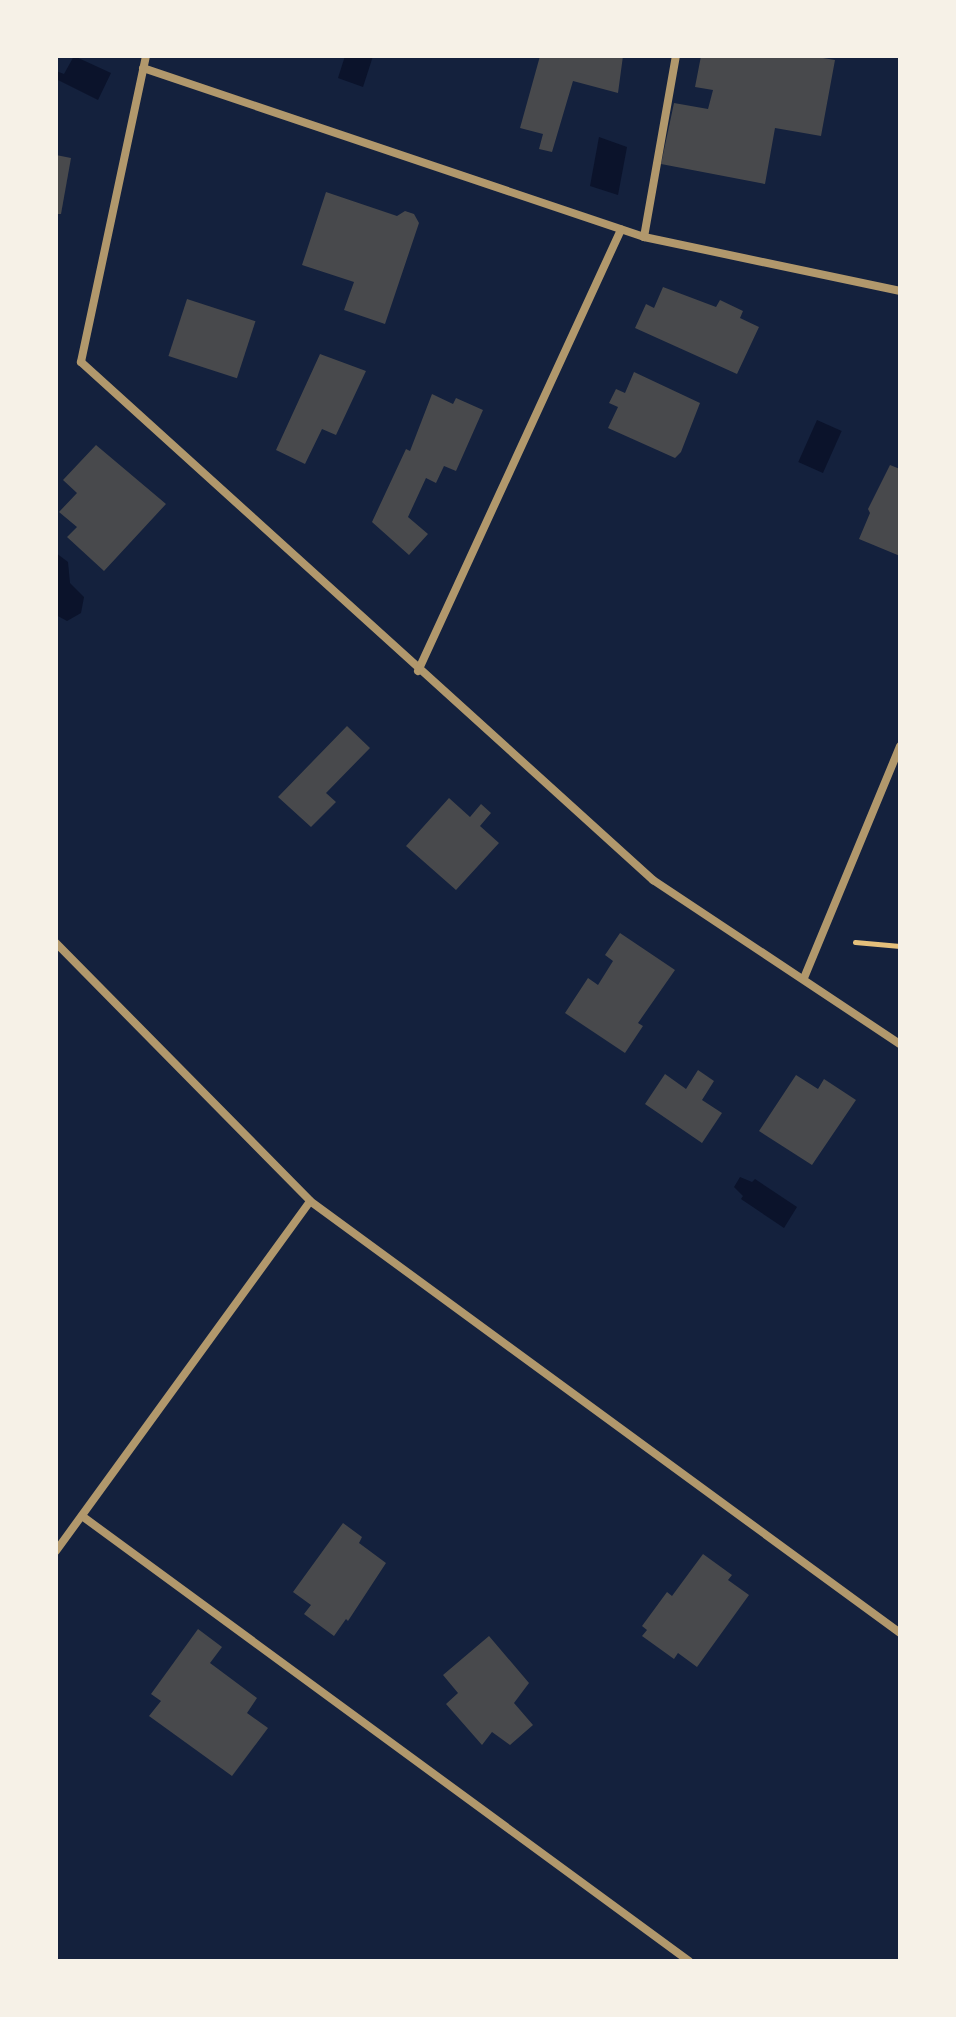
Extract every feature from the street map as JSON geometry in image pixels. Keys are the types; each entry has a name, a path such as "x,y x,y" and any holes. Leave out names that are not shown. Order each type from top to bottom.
{"street":[{"path":"146,56 81,362 418,671 653,880 900,1044"},
{"path":"644,237 676,56"},
{"path":"143,68 644,237 900,291"},
{"path":"418,671 621,229"},
{"path":"804,978 900,746"},
{"path":"56,943 310,1201 900,1633"},
{"path":"56,1551 310,1201"},
{"path":"82,1516 689,1961"}],"path":[{"path":"855,942 900,946"}],"water":[{"path":"74,56 111,73 98,100 56,79 56,71 64,74"},
{"path":"345,56 373,56 363,87 338,78"},
{"path":"599,137 627,147 618,195 590,186"},
{"path":"817,420 842,431 823,473 798,462"},
{"path":"56,553 68,562 70,583 84,597 81,613 67,621 56,615"},
{"path":"740,1177 752,1182 755,1179 797,1207 784,1228 741,1199 743,1196 734,1187"}],"building":[{"path":"540,56 623,56 618,93 573,81 552,152 539,149 543,134 520,128"},
{"path":"701,56 811,56 835,60 821,136 775,128 765,184 661,164 674,103 708,109 713,90 695,87"},
{"path":"56,155 71,158 61,214 56,214"},
{"path":"326,192 397,216 405,211 414,214 419,223 385,324 344,310 354,282 302,265"},
{"path":"663,287 716,307 720,300 743,311 740,318 759,327 737,374 635,328 646,304 654,308"},
{"path":"187,299 255,321 237,378 168,356"},
{"path":"320,354 366,371 336,435 322,429 305,464 276,450"},
{"path":"634,372 700,403 681,452 675,458 608,428 618,407 609,403 616,389 625,393"},
{"path":"432,394 453,404 456,398 483,410 456,471 444,466 436,483 426,478 408,517 428,534 409,555 372,522 406,449 410,451"},
{"path":"96,445 166,504 104,571 67,537 77,527 59,512 77,493 63,480"},
{"path":"890,465 900,469 900,556 859,539 870,513 868,509"},
{"path":"347,726 370,748 326,793 336,802 311,827 278,797"},
{"path":"449,798 470,817 481,804 491,813 480,826 499,843 456,890 406,846"},
{"path":"620,933 675,970 638,1023 643,1026 625,1053 565,1013 588,978 598,985 613,961 605,955"},
{"path":"698,1070 714,1081 702,1100 722,1113 702,1143 645,1104 665,1074 686,1089"},
{"path":"796,1075 818,1089 824,1079 856,1100 812,1165 759,1131"},
{"path":"343,1523 362,1537 359,1543 386,1563 348,1621 346,1619 334,1636 304,1614 311,1605 293,1592"},
{"path":"703,1554 732,1575 728,1580 749,1595 697,1667 678,1653 674,1659 642,1636 647,1630 642,1626 667,1592 672,1596"},
{"path":"198,1629 222,1647 210,1663 257,1698 247,1713 268,1728 232,1776 149,1716 161,1701 151,1694"},
{"path":"489,1636 529,1683 514,1703 533,1725 510,1745 492,1732 482,1745 446,1704 458,1693 443,1675"}]}
